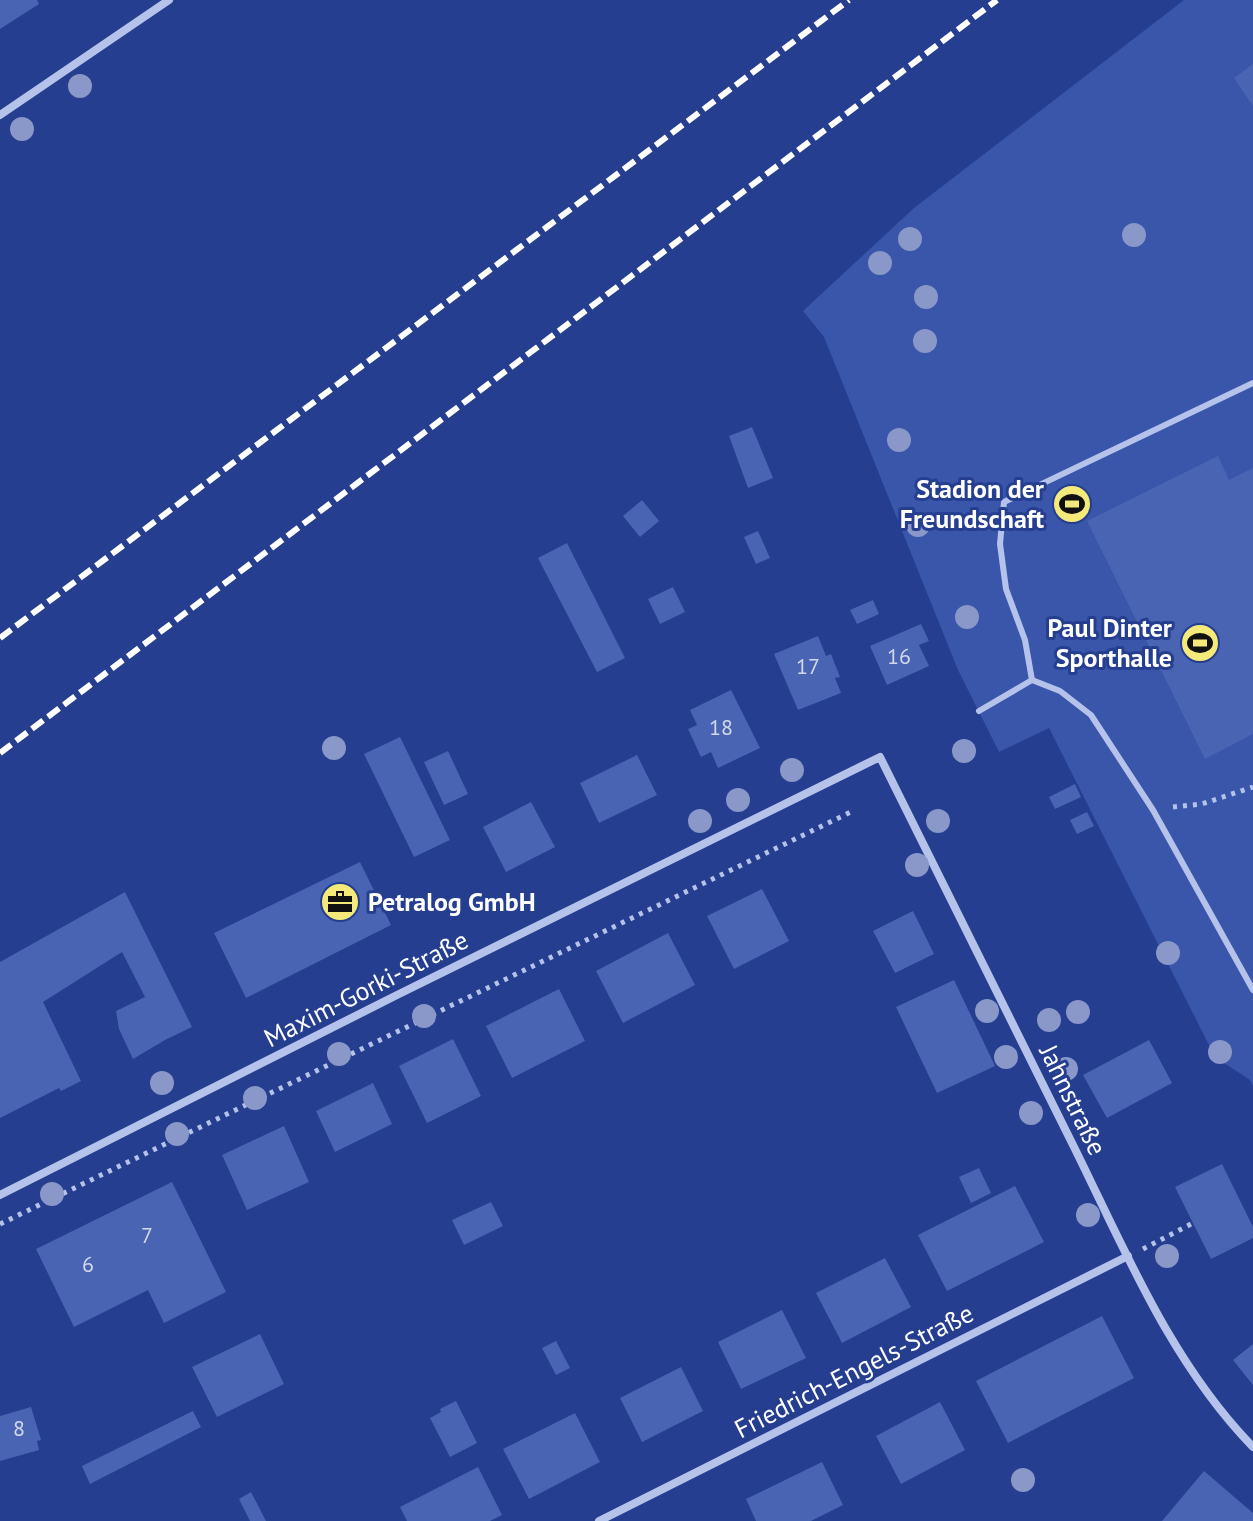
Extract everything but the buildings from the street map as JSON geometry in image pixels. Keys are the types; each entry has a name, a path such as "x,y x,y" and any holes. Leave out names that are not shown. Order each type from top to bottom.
{"street":[{"path":"0,115 169,0"},
{"name":"Maxim-Gorki-Straße","path":"0,1195 880,757"},
{"name":"Jahnstraße","path":"880,757 1173,1342 1206,1392 1253,1447"},
{"name":"Friedrich-Engels-Straße","path":"599,1521 1128,1256"}],"lane":[{"path":"1032,680 1025,640 1006,589 1000,544 1004,502 1253,383"},
{"path":"979,711 1032,680"},
{"path":"1032,680 1060,691 1091,715 1153,810 1253,990"}],"path":[{"path":"1153,810 1202,804 1253,787"},
{"path":"0,1224 853,811"},
{"path":"1128,1256 1193,1223"}],"shaded area":[{"name":"Stadion der Freundschaft","path":"1184,0 1253,0 1253,1086 1250,1080 1215,1057 1049,728 999,752 958,670 824,337 803,311 914,208"}],"railway":[{"path":"0,638 849,0"},
{"path":"0,753 997,0"}],"place":[{"name":"Stadion der Freundschaft","path":"1072,504"},
{"name":"Paul Dinter Sporthalle","path":"1200,643"},
{"name":"Petralog GmbH","path":"340,902"}]}
